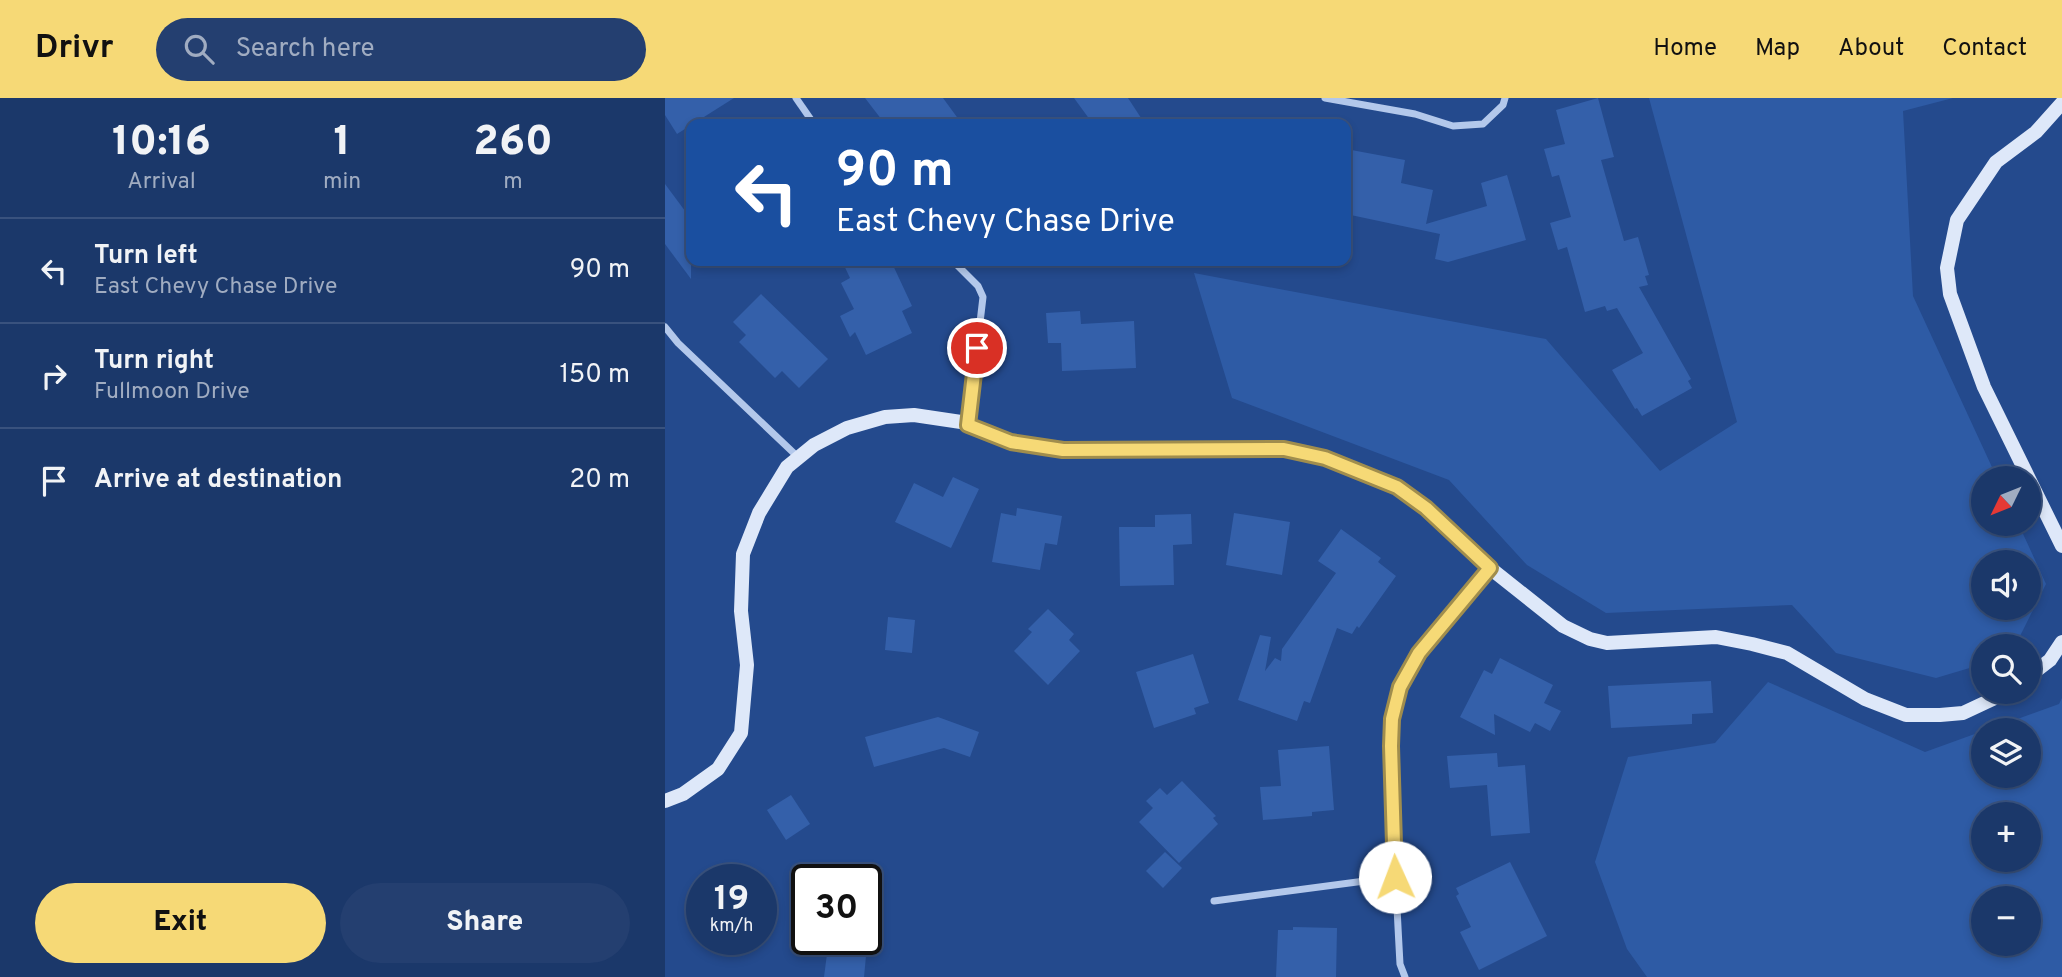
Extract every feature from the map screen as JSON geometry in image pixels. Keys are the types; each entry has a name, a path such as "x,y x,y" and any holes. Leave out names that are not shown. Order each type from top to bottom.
{"main road":[{"path":"2062,103 2036,132 1996,162 1957,220 1947,268 1950,294 1984,387 2062,546"},
{"path":"665,802 683,794 718,769 741,733 747,665 741,611 743,554 759,513 787,467 814,445 847,428 885,416 913,415 961,422 1011,442 1063,450 1284,449 1325,458 1397,487 1426,508 1490,568 1563,626 1590,639 1607,643 1716,638 1752,644 1787,653 1865,699 1906,715 1963,713 1982,704"},
{"path":"2041,667 2050,660 2062,642"}],"street":[{"path":"796,98 811,119"},
{"path":"1325,98 1415,114 1453,126 1483,124 1503,105 1505,98"},
{"path":"958,266 978,286 983,297 968,425"},
{"path":"665,327 678,343 799,458"},
{"path":"1405,977 1401,964 1395,877 1392,719 1400,687 1419,653 1490,568"},
{"path":"1214,901 1395,877"}],"shaded area":[{"path":"1649,98 1953,98 1903,111 1913,296 1991,466 1971,466 1971,536 2024,536 2030,550 1971,550 1971,620 2028,620 2021,634 1971,634 1971,668 1936,678 1836,653 1792,605 1606,613 1527,565 1449,480 1232,398 1194,273 1546,339 1660,471 1737,422"},
{"path":"2041,573 2046,584 2041,594"},
{"path":"1768,682 1925,752 1971,735 1971,788 2041,788 2041,718 2020,718 2059,704 2062,698 2062,977 1647,977 1627,949 1595,862 1628,757 1715,743"}],"building":[{"path":"665,98 734,98 701,119 686,119 686,128 677,134 665,115"},
{"path":"865,98 943,98 958,119 881,119"},
{"path":"1074,98 1128,98 1142,119 1089,119"},
{"path":"1598,98 1614,157 1601,160 1624,241 1638,237 1649,275 1645,276 1648,285 1639,287 1691,379 1688,381 1692,388 1642,416 1612,370 1643,353 1617,308 1607,311 1605,306 1585,312 1567,247 1558,250 1550,223 1571,217 1559,175 1552,177 1544,149 1565,144 1556,110"},
{"path":"1351,150 1405,160 1401,183 1433,190 1426,224 1487,206 1481,183 1507,175 1526,240 1448,262 1435,259 1440,234 1351,215"},
{"path":"665,184 686,212 686,266 691,266 691,279 665,244"},
{"path":"844,266 893,266 912,306 902,311 912,333 866,355 855,332 850,337 840,316 854,309 841,283 850,278"},
{"path":"761,294 828,359 799,388 782,371 775,378 739,342 746,335 733,322"},
{"path":"1080,311 1081,324 1134,321 1136,368 1062,371 1061,343 1048,343 1046,313"},
{"path":"953,477 979,489 951,548 895,522 914,483 943,497"},
{"path":"1017,508 1062,516 1057,545 1045,543 1040,570 992,562 1001,513 1016,516"},
{"path":"1234,513 1290,522 1282,575 1226,565"},
{"path":"1191,514 1192,544 1173,545 1174,585 1120,586 1119,527 1155,527 1155,515"},
{"path":"1341,529 1381,558 1378,562 1396,576 1359,628 1357,626 1352,634 1337,628 1310,703 1304,701 1297,721 1238,700 1260,635 1271,637 1265,671 1275,658 1281,661 1282,649 1336,573 1318,561"},
{"path":"1048,609 1074,634 1069,640 1080,651 1048,685 1014,651 1032,632 1028,629"},
{"path":"888,617 915,620 912,653 885,650"},
{"path":"1193,654 1209,703 1194,708 1196,714 1154,728 1136,672"},
{"path":"1500,658 1553,685 1544,703 1561,711 1550,731 1535,723 1530,732 1494,714 1495,735 1460,717 1484,670 1492,674"},
{"path":"1711,681 1713,713 1692,714 1692,724 1611,728 1608,686"},
{"path":"938,717 979,732 970,757 944,748 874,767 865,737"},
{"path":"1329,746 1334,810 1312,812 1312,816 1263,820 1260,787 1281,786 1278,750"},
{"path":"1497,753 1498,767 1525,765 1530,833 1491,836 1487,785 1450,788 1447,756"},
{"path":"1182,781 1216,816 1213,818 1218,824 1179,863 1139,822 1153,808 1146,801 1160,788 1167,795"},
{"path":"791,795 810,824 786,840 767,810"},
{"path":"1165,852 1182,868 1163,888 1146,871"},
{"path":"1510,862 1547,936 1479,970 1460,932 1471,927 1456,896 1459,894 1456,888"},
{"path":"1293,927 1337,928 1336,977 1276,977 1278,930 1293,930"},
{"path":"827,955 866,956 864,977 824,977"}],"route":[{"path":"977,348 968,425 1011,442 1063,450 1284,449 1325,458 1397,487 1426,508 1490,568 1419,653 1400,687 1392,719 1391,746 1395,877"}]}
